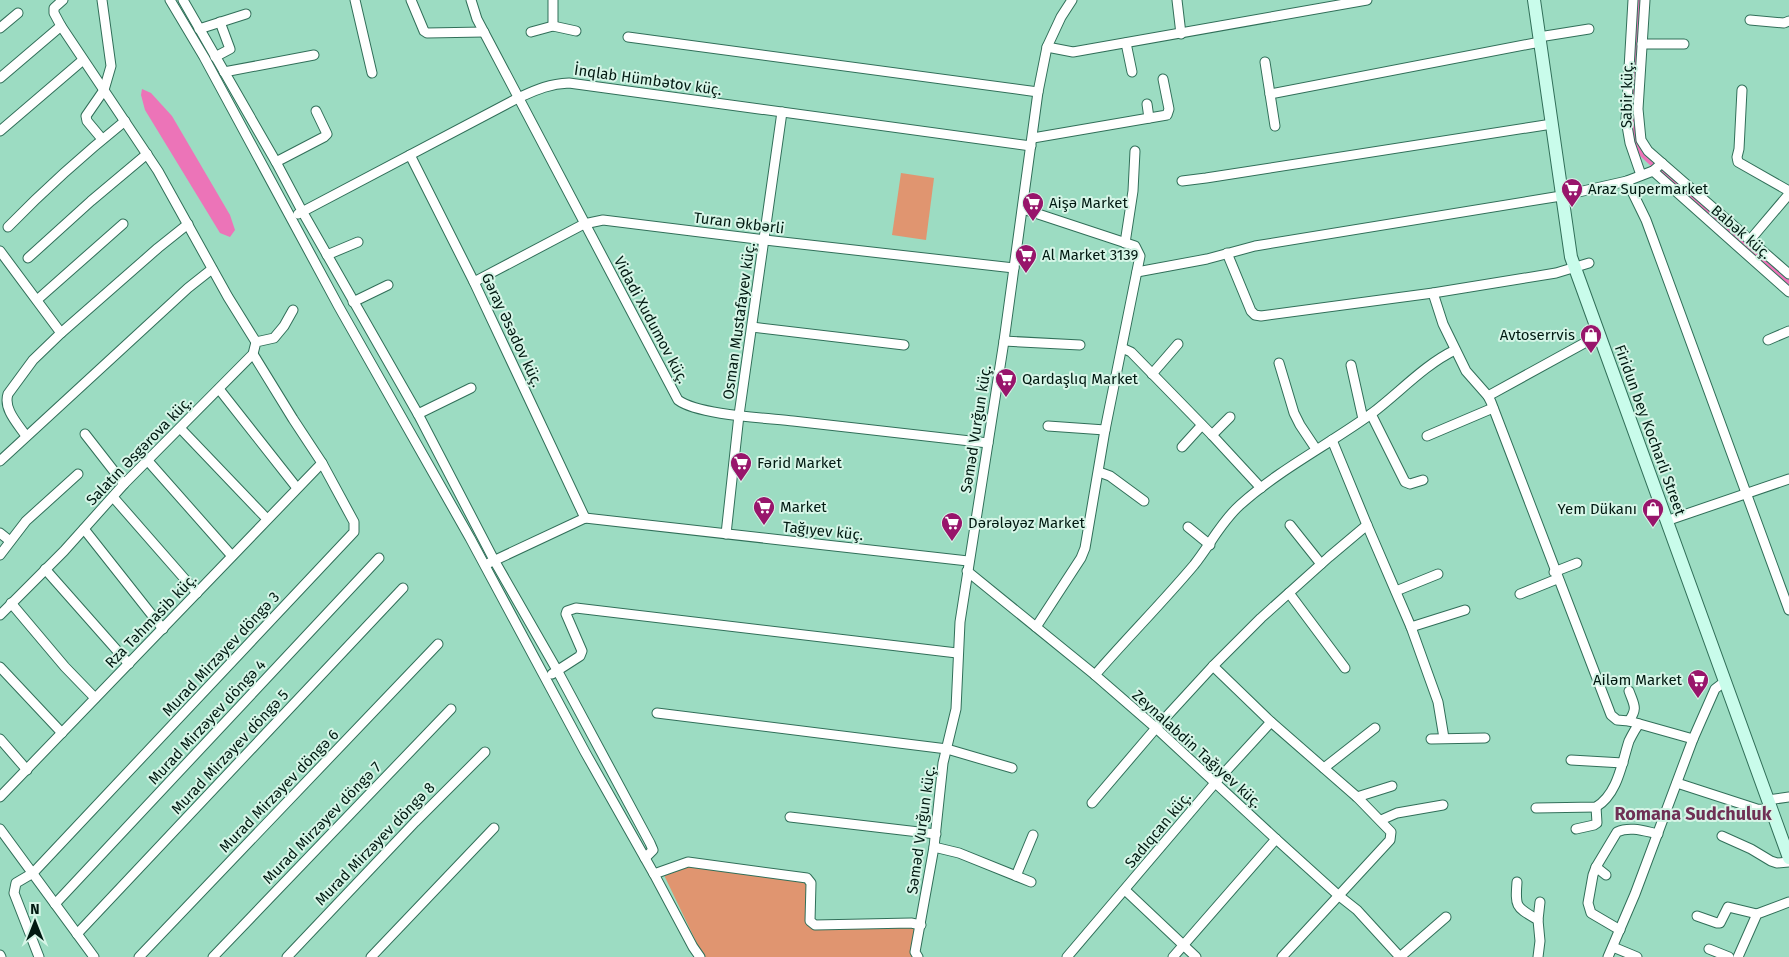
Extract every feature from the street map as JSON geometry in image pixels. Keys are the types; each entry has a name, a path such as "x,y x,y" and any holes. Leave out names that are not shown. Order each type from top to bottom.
{"street":[{"path":"63,0 54,8 54,13 60,26 147,154 256,342 254,354"},
{"path":"102,0 111,66 104,90 86,116 87,121 102,140"},
{"path":"170,0 204,58 585,752 700,957"},
{"path":"183,0 418,414 494,560 597,744 650,843 653,850 646,858"},
{"path":"355,0 372,74"},
{"path":"411,0 424,32 484,32"},
{"name":"Vidadi Xudumov küç.","path":"471,0 473,10 518,98 678,400 684,405 693,408 740,415 988,443"},
{"path":"553,26 554,0"},
{"name":"Səməd Vurğun küç.","path":"918,957 915,952 936,834 943,764 956,709 960,622 1004,341 1038,92 1048,47 1061,17 1072,0"},
{"path":"1177,0 1181,34"},
{"path":"1048,47 1073,52 1367,0"},
{"name":"Firidun bey Kocharli Street","path":"1534,0 1568,246 1574,268 1789,860"},
{"path":"1632,0 1626,120 1630,143 1642,175"},
{"name":"Sabir küç.","path":"1645,0 1638,109 1638,126 1641,140 1648,151 1789,274"},
{"path":"0,28 18,13"},
{"path":"199,28 246,14"},
{"path":"1750,20 1784,23 1789,21"},
{"path":"215,57 230,49 220,22"},
{"path":"0,78 60,26"},
{"path":"531,32 553,26 576,31"},
{"path":"1270,94 1590,29"},
{"path":"628,37 1038,92"},
{"path":"1126,43 1132,72"},
{"path":"1642,44 1684,44"},
{"path":"224,72 314,55"},
{"path":"0,131 83,60"},
{"path":"1265,62 1275,126"},
{"name":"İnqlab Hümbətov küç.","path":"291,218 518,98 548,85 569,83 782,112 1032,142 1164,116 1169,113 1163,79"},
{"path":"1742,90 1738,162 1789,193 1750,240"},
{"path":"1147,104 1149,118"},
{"path":"276,162 327,134 316,112"},
{"name":"Osman Mustafayev küç.","path":"726,534 740,415 782,112"},
{"path":"8,227 42,192 125,121"},
{"path":"1182,180 1206,178 1552,124"},
{"path":"1125,243 1133,191 1135,151"},
{"path":"28,258 147,154"},
{"name":"Gəray Əsədov küç.","path":"410,154 474,282 585,518"},
{"path":"1137,272 1207,259 1255,246 1561,196 1627,182 1654,171 1662,163"},
{"name":"Babək küç.","path":"1654,171 1789,292"},
{"path":"1627,182 1646,220 1789,610"},
{"path":"1023,209 1135,246 1140,256 1105,430 1089,532 1081,558 1036,627"},
{"name":"Turan Əkbərli","path":"474,282 584,224 603,220 1014,268"},
{"path":"37,300 123,224"},
{"path":"26,436 3,402 33,360 61,333 188,224"},
{"path":"327,255 358,242"},
{"path":"0,251 61,333"},
{"path":"1227,253 1251,311 1261,316 1433,293 1545,275 1589,263"},
{"path":"0,461 188,288 212,269"},
{"path":"353,302 388,285"},
{"path":"1433,293 1443,324 1466,371 1488,396 1610,715 1617,720 1629,721 1693,739"},
{"path":"256,342 274,338 284,326 293,310"},
{"path":"752,327 904,345"},
{"path":"1768,340 1789,331"},
{"path":"1488,396 1599,335"},
{"path":"1004,341 1080,345"},
{"path":"1152,374 1178,344"},
{"path":"1122,348 1130,352 1152,374 1261,488"},
{"path":"1094,675 1193,566 1232,513 1261,488 1367,416 1439,359 1456,350"},
{"name":"Salatın Əsgərova küç.","path":"0,615 84,529 124,484 254,354"},
{"name":"Murad Mirzəyev döngə 3","path":"39,957 14,893 16,883 33,873 354,532 354,522 322,463 293,420 254,354"},
{"path":"371,364 385,357"},
{"path":"1279,363 1294,413 1316,449"},
{"path":"1351,366 1367,416 1405,482 1410,484 1423,480"},
{"path":"219,388 297,488"},
{"path":"418,414 470,388"},
{"path":"1427,436 1493,408"},
{"path":"1212,435 1230,417"},
{"path":"1182,446 1202,425"},
{"path":"1048,426 1105,430"},
{"path":"180,428 267,519"},
{"path":"85,434 124,484"},
{"path":"1332,440 1411,626 1438,702 1444,738"},
{"path":"148,461 232,556"},
{"name":"Rza Təhmasib küç.","path":"0,797 322,463"},
{"path":"1099,472 1110,476 1144,501"},
{"path":"0,555 32,515 78,474"},
{"path":"1666,521 1789,479"},
{"path":"113,497 197,593"},
{"path":"484,565 585,518"},
{"name":"Tağıyev küç.","path":"585,518 726,534 968,566"},
{"path":"1290,524 1321,564"},
{"path":"1092,803 1156,728 1213,666 1289,593 1367,525"},
{"path":"1188,527 1210,545"},
{"path":"84,529 162,629"},
{"path":"0,533 10,541"},
{"name":"Murad Mirzəyev döngə 4","path":"56,904 379,558"},
{"path":"1520,594 1577,563"},
{"name":"Zeynalabdin Tağıyev küç.","path":"968,566 1036,627 1156,728 1338,896 1358,910 1400,957"},
{"path":"45,569 129,664"},
{"path":"1396,591 1438,574"},
{"name":"Murad Mirzəyev döngə 5","path":"77,934 403,588"},
{"path":"1289,593 1346,668"},
{"path":"11,603 65,667 96,698"},
{"path":"546,679 580,656 582,651 566,614 567,610 576,608 958,654"},
{"path":"1411,626 1465,610"},
{"name":"Murad Mirzəyev döngə 6","path":"139,957 438,644"},
{"path":"1213,666 1271,722 1357,797 1391,832 1390,840 1282,957"},
{"path":"0,667 62,734"},
{"path":"1608,957 1635,894 1693,739 1715,689 1724,682"},
{"path":"1629,691 1636,709 1629,721"},
{"name":"Murad Mirzəyev döngə 7","path":"213,957 451,709"},
{"path":"657,713 947,750 1012,768"},
{"name":"Sadıqcan küç.","path":"1067,957 1215,783 1271,722"},
{"path":"1536,808 1596,807 1607,798 1623,763 1629,742 1639,724"},
{"path":"1324,768 1375,728"},
{"path":"1431,739 1485,738"},
{"path":"0,739 27,770"},
{"path":"585,752 597,744"},
{"name":"Murad Mirzəyev döngə 8","path":"287,957 415,822 485,752"},
{"path":"1571,760 1623,763"},
{"path":"1677,783 1757,809 1789,796"},
{"path":"1357,797 1392,786"},
{"path":"1381,820 1397,813 1443,805"},
{"path":"1576,828 1597,823 1596,807"},
{"path":"790,816 936,834"},
{"path":"371,957 494,828"},
{"path":"0,829 94,957"},
{"path":"1620,930 1591,913 1588,908 1596,867 1617,832 1624,829 1634,829 1658,834"},
{"path":"1016,876 1033,835"},
{"path":"1722,836 1777,863 1789,860"},
{"path":"1173,957 1276,839"},
{"path":"934,847 959,853 1031,882"},
{"path":"654,874 688,862 806,878 810,880 810,921 815,924 921,924"},
{"path":"1596,867 1606,876"},
{"path":"1517,882 1517,906 1538,920"},
{"path":"1125,890 1196,957"},
{"path":"1538,957 1540,902"},
{"path":"1696,916 1717,924 1720,923 1728,907 1757,914 1789,902"},
{"path":"1738,957 1757,914"},
{"path":"1400,957 1446,917"},
{"path":"1613,947 1637,957"},
{"path":"1709,949 1729,957"}],"shaded area":[{"path":"142,89 151,93 172,116 230,215 235,230 230,237 220,233 145,110 141,95"},
{"path":"901,173 934,178 926,240 892,235"},
{"path":"686,864 807,881 808,926 914,926 913,957 705,957 663,873"}],"waterway":[{"path":"1639,0 1632,105 1633,130 1637,146 1670,178 1789,283"}],"place":[{"name":"Araz Supermarket","path":"1572,208"},
{"name":"Aişə Market","path":"1033,222"},
{"name":"Al Market 3139","path":"1026,274"},
{"name":"Avtoserrvis","path":"1591,354"},
{"name":"Qardaşlıq Market","path":"1006,398"},
{"name":"Fərid Market","path":"741,482"},
{"name":"Market","path":"764,526"},
{"name":"Yem Dükanı","path":"1653,528"},
{"name":"Dərələyəz Market","path":"952,542"},
{"name":"Ailəm Market","path":"1698,699"}],"district":[{"name":"Romana Sudchuluk","path":"1693,814"}]}
